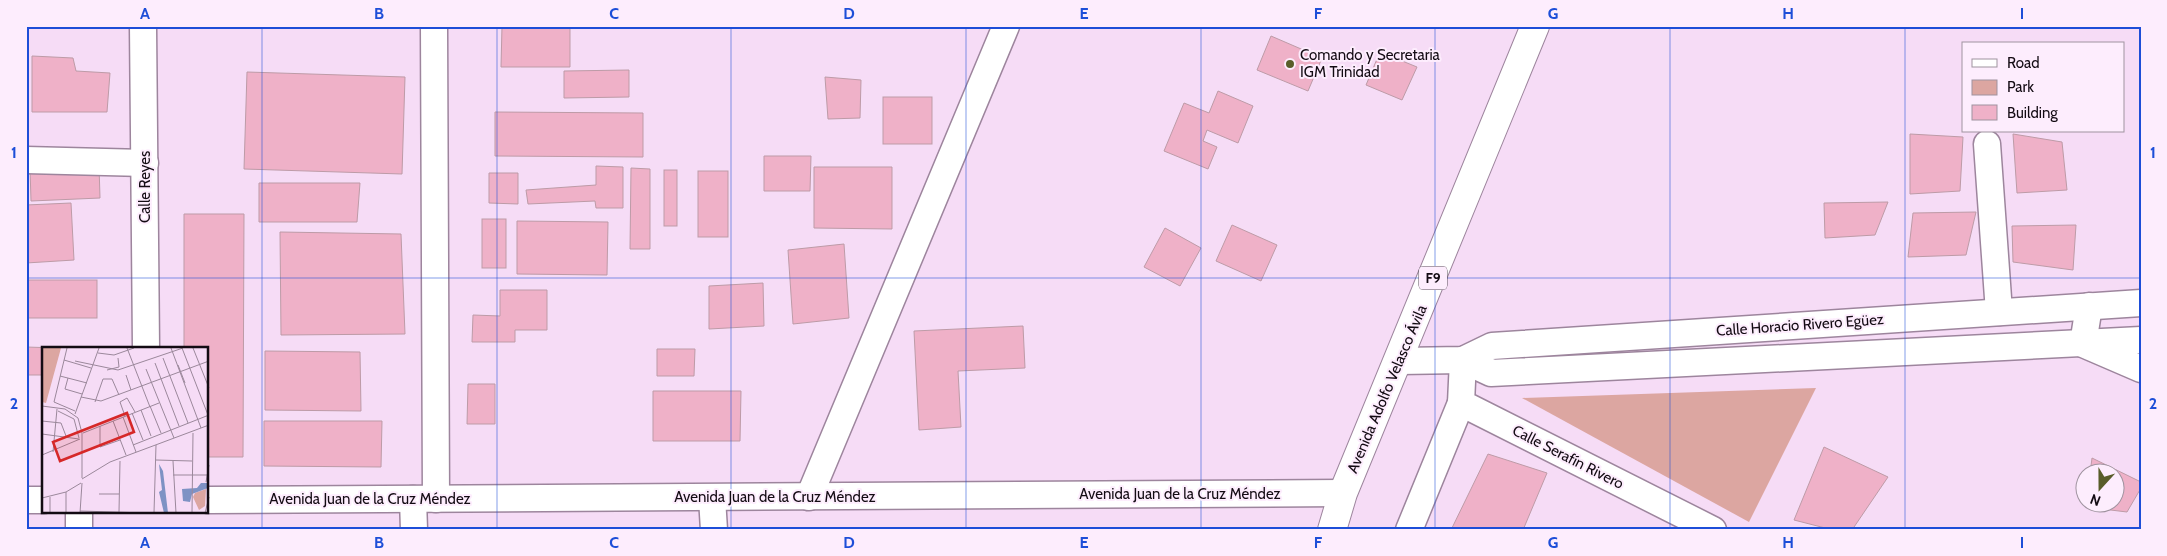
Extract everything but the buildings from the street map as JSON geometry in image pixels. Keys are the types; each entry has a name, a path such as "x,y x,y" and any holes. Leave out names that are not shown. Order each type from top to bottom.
{"highway":[{"name":"Avenida Adolfo Velasco Ávila","path":"1332,530 1343,493 1399,361 1535,26"}],"street":[{"name":"Calle Reyes","path":"143,26 146,347"},
{"path":"414,530 424,499 434,26"},
{"path":"809,497 1006,26"},
{"path":"1987,144 1999,312"},
{"path":"26,160 145,163"},
{"name":"Calle Horacio Rivero Egüez","path":"1399,361 1463,360 1492,346 2141,303"},
{"path":"2088,306 2083,344 2141,369"},
{"name":"Calle Horacio Rivero Egüez","path":"1463,360 1491,373 2141,340"},
{"path":"1409,530 1461,403 1463,360"},
{"name":"Calle Serafín Rivero","path":"1461,403 1713,530"},
{"name":"Avenida Juan de la Cruz Méndez","path":"209,500 1343,493"},
{"path":"712,498 714,530"},
{"path":"26,500 42,500"},
{"path":"79,514 79,530"}],"green space":[{"path":"1816,388 1749,522 1522,398"}],"place":[{"name":"Comando y Secretaria IGM Trinidad","path":"1290,64"}]}
